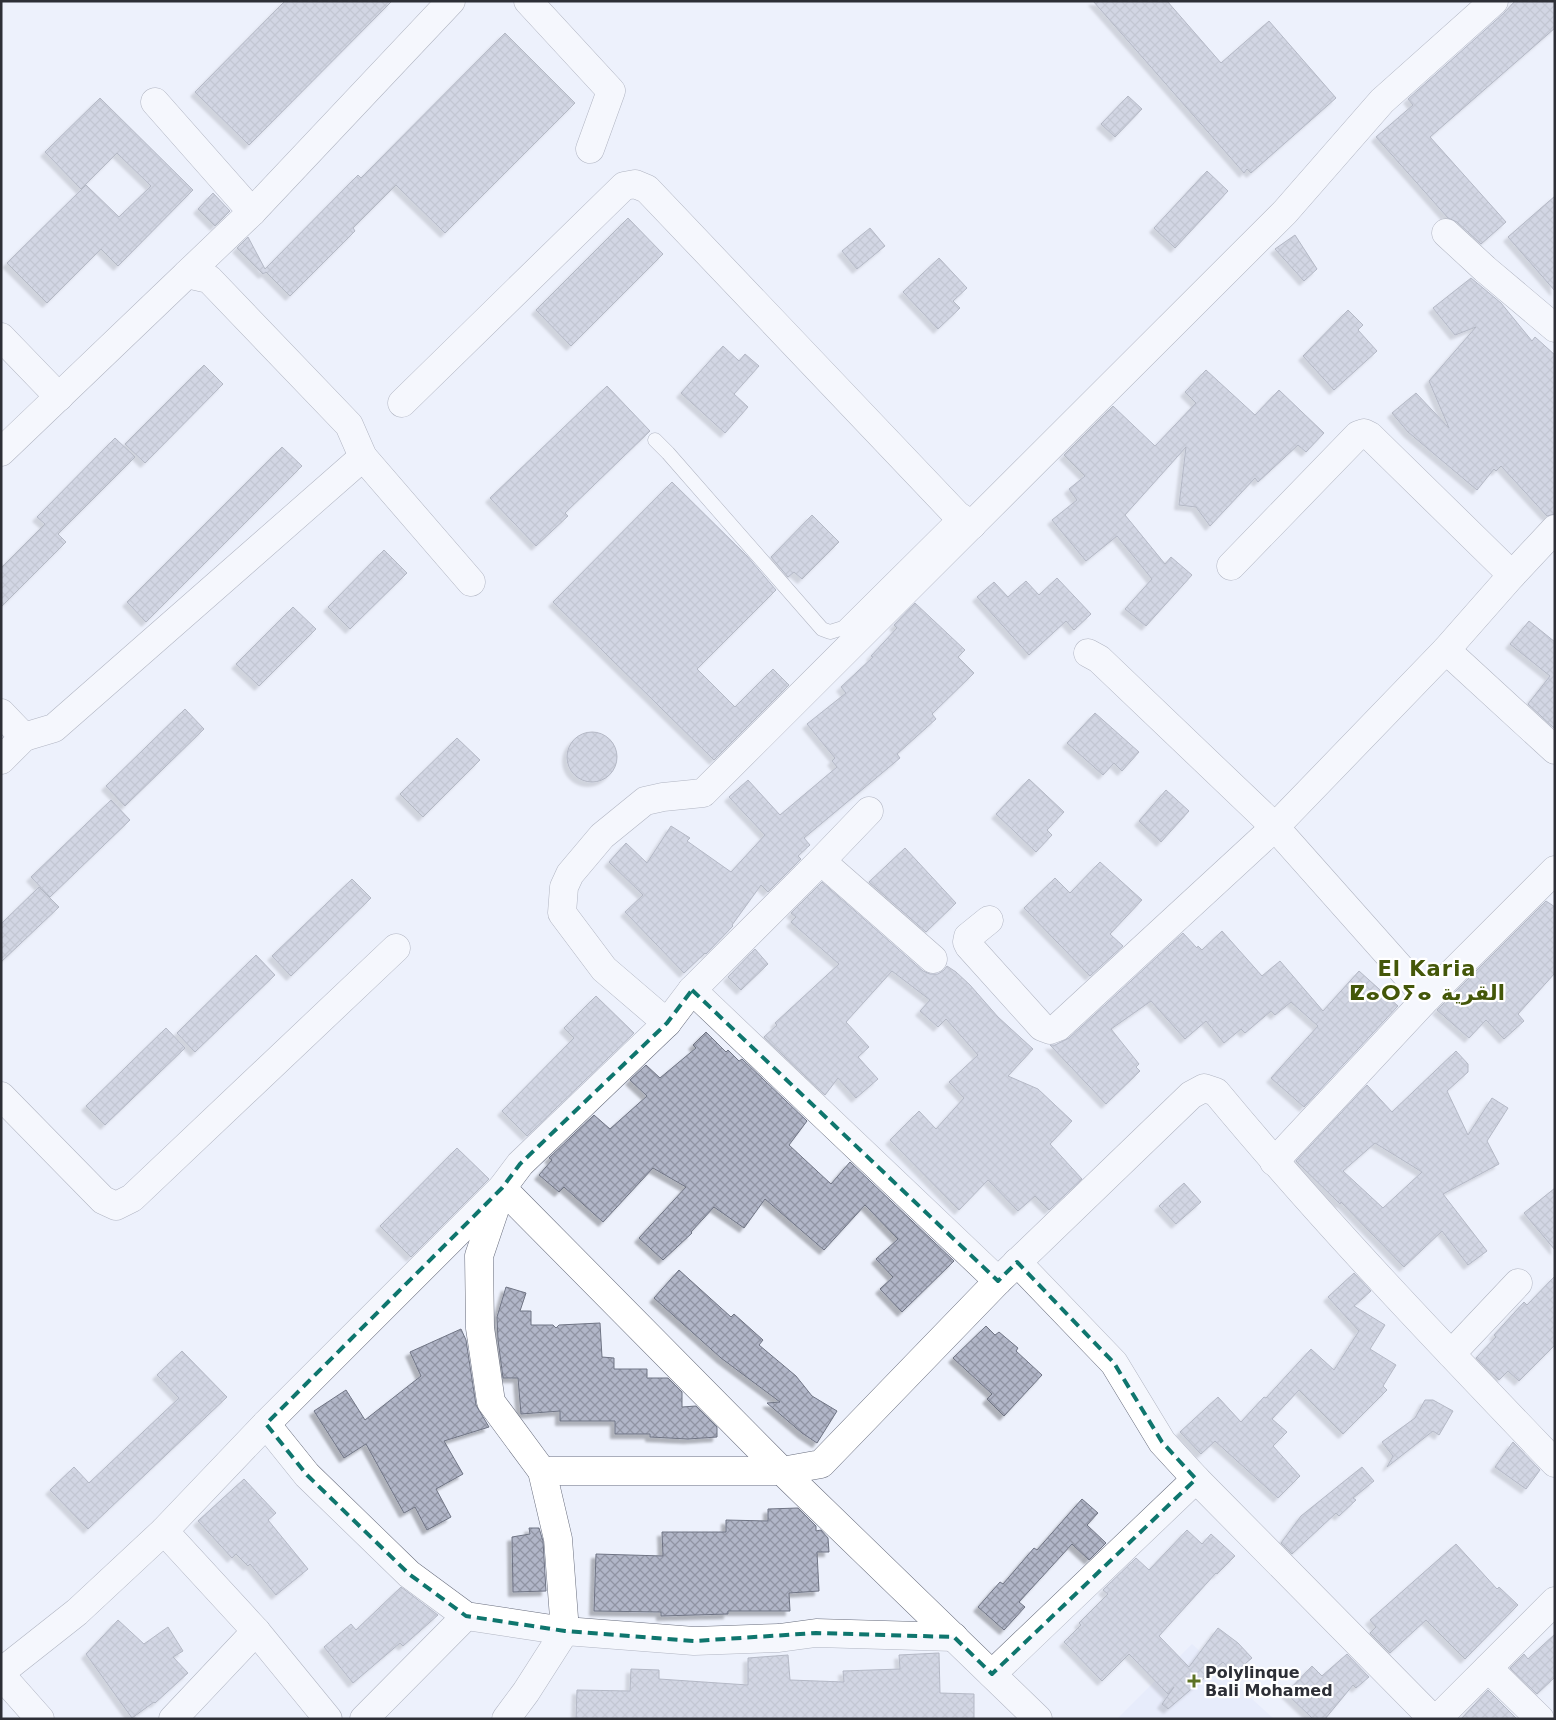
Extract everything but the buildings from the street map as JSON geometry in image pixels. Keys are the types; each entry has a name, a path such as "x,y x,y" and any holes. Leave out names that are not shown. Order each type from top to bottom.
{"street":[{"path":"1,452 252,212 452,1"},
{"path":"528,1 611,91 590,149"},
{"path":"667,1023 604,969 562,913 564,888 570,874 602,836 646,801 663,797 703,793 965,520 1285,212 1382,101 1494,1"},
{"path":"155,102 252,212"},
{"path":"402,403 624,186 635,184 647,189 965,520"},
{"path":"1446,233 1485,269 1555,328"},
{"path":"188,274 209,279 343,418 349,425 363,457 471,582"},
{"path":"1,337 59,397"},
{"path":"1231,566 1358,435 1364,434 1370,436 1512,575"},
{"path":"1,760 24,737 54,728 363,457"},
{"path":"989,920 968,937 967,942 1042,1027 1050,1030 1058,1027 1275,827 1446,650 1555,529"},
{"path":"1446,650 1555,750"},
{"path":"1088,653 1098,659 1275,827 1427,998"},
{"path":"2,715 24,737"},
{"path":"40,1719 1,1674 77,1612 164,1531 266,1424 502,1188 520,1164 667,1023 692,990 869,811"},
{"path":"821,861 933,959"},
{"path":"1274,1162 1427,998 1555,870"},
{"path":"1,1096 103,1200 116,1206 132,1198 396,948"},
{"path":"692,990 1007,1271 1114,1363 1162,1442 1196,1479 1435,1719 1555,1600"},
{"path":"542,1471 782,1471 821,1464 1007,1271 1191,1095 1204,1088 1216,1092 1274,1162 1451,1354 1555,1463"},
{"path":"502,1188 478,1256 480,1328 491,1402 542,1471 558,1540 565,1631 526,1692 506,1719"},
{"path":"502,1188 782,1471 1038,1719"},
{"path":"1451,1354 1518,1283"},
{"path":"266,1424 307,1475 409,1574 466,1616 565,1631 694,1641 779,1638 816,1633 954,1637"},
{"path":"992,1674 1196,1479"},
{"path":"164,1531 256,1631 328,1719"},
{"path":"364,1719 466,1616"},
{"path":"173,1719 256,1631"},
{"path":"1488,1668 1540,1719"}],"lane":[{"path":"655,440 822,629 830,632 843,628 965,520"}],"highlighted area":[{"path":"692,990 998,1281 1017,1262 1114,1363 1162,1442 1196,1479 992,1674 954,1637 816,1633 694,1641 565,1631 466,1616 409,1574 307,1475 266,1424 502,1188 520,1164 667,1023"}],"shaded area":[{"name":"Polylinque Bali Mohamed","path":"1192,1644 1274,1719 1117,1719"}],"place":[{"name":"Polylinque Bali Mohamed","path":"1194,1681"}],"district":[{"name":"El Karia ⵇⴰⵔⵢⴰ القرية","path":"1427,981"}]}
